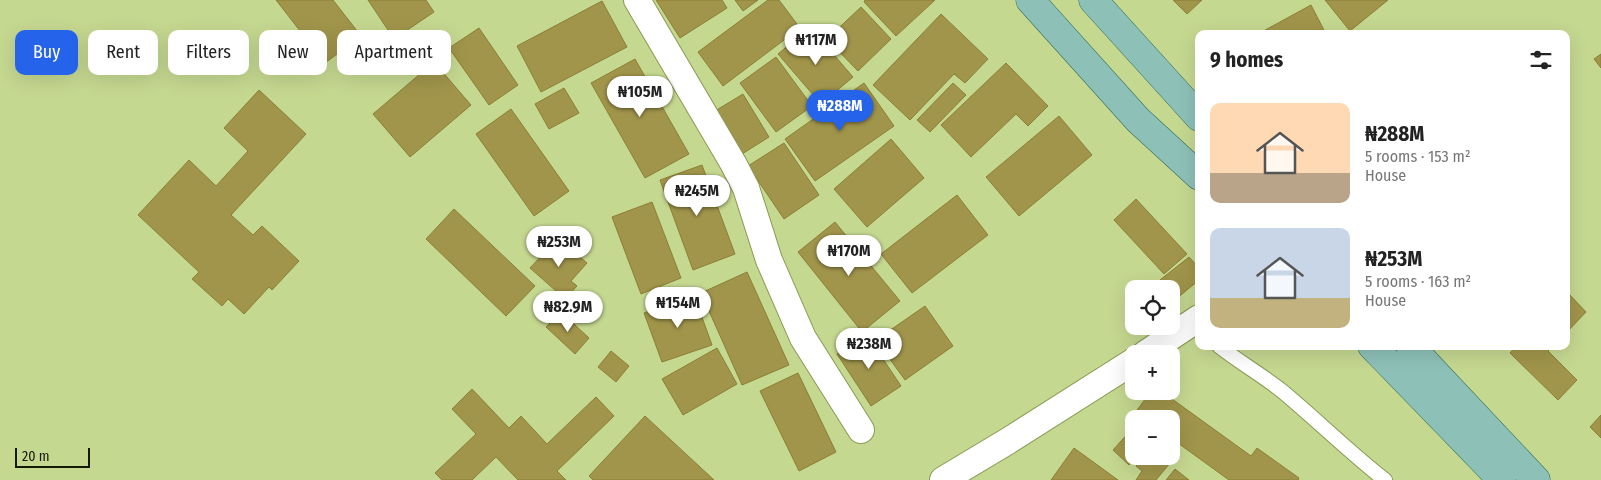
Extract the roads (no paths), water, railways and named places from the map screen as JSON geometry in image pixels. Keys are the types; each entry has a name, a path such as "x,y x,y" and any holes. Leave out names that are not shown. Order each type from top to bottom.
{"main road":[{"path":"1030,0 1138,120 1195,172"},
{"path":"1093,0 1195,113"},
{"path":"1376,350 1502,480"},
{"path":"1414,350 1536,480"}],"street":[{"path":"637,0 746,188 768,260 803,338 861,430"},
{"path":"1161,345 1195,326"},
{"path":"943,480 1125,367"}],"lane":[{"path":"1223,350 1280,390 1360,461 1385,480"}]}
